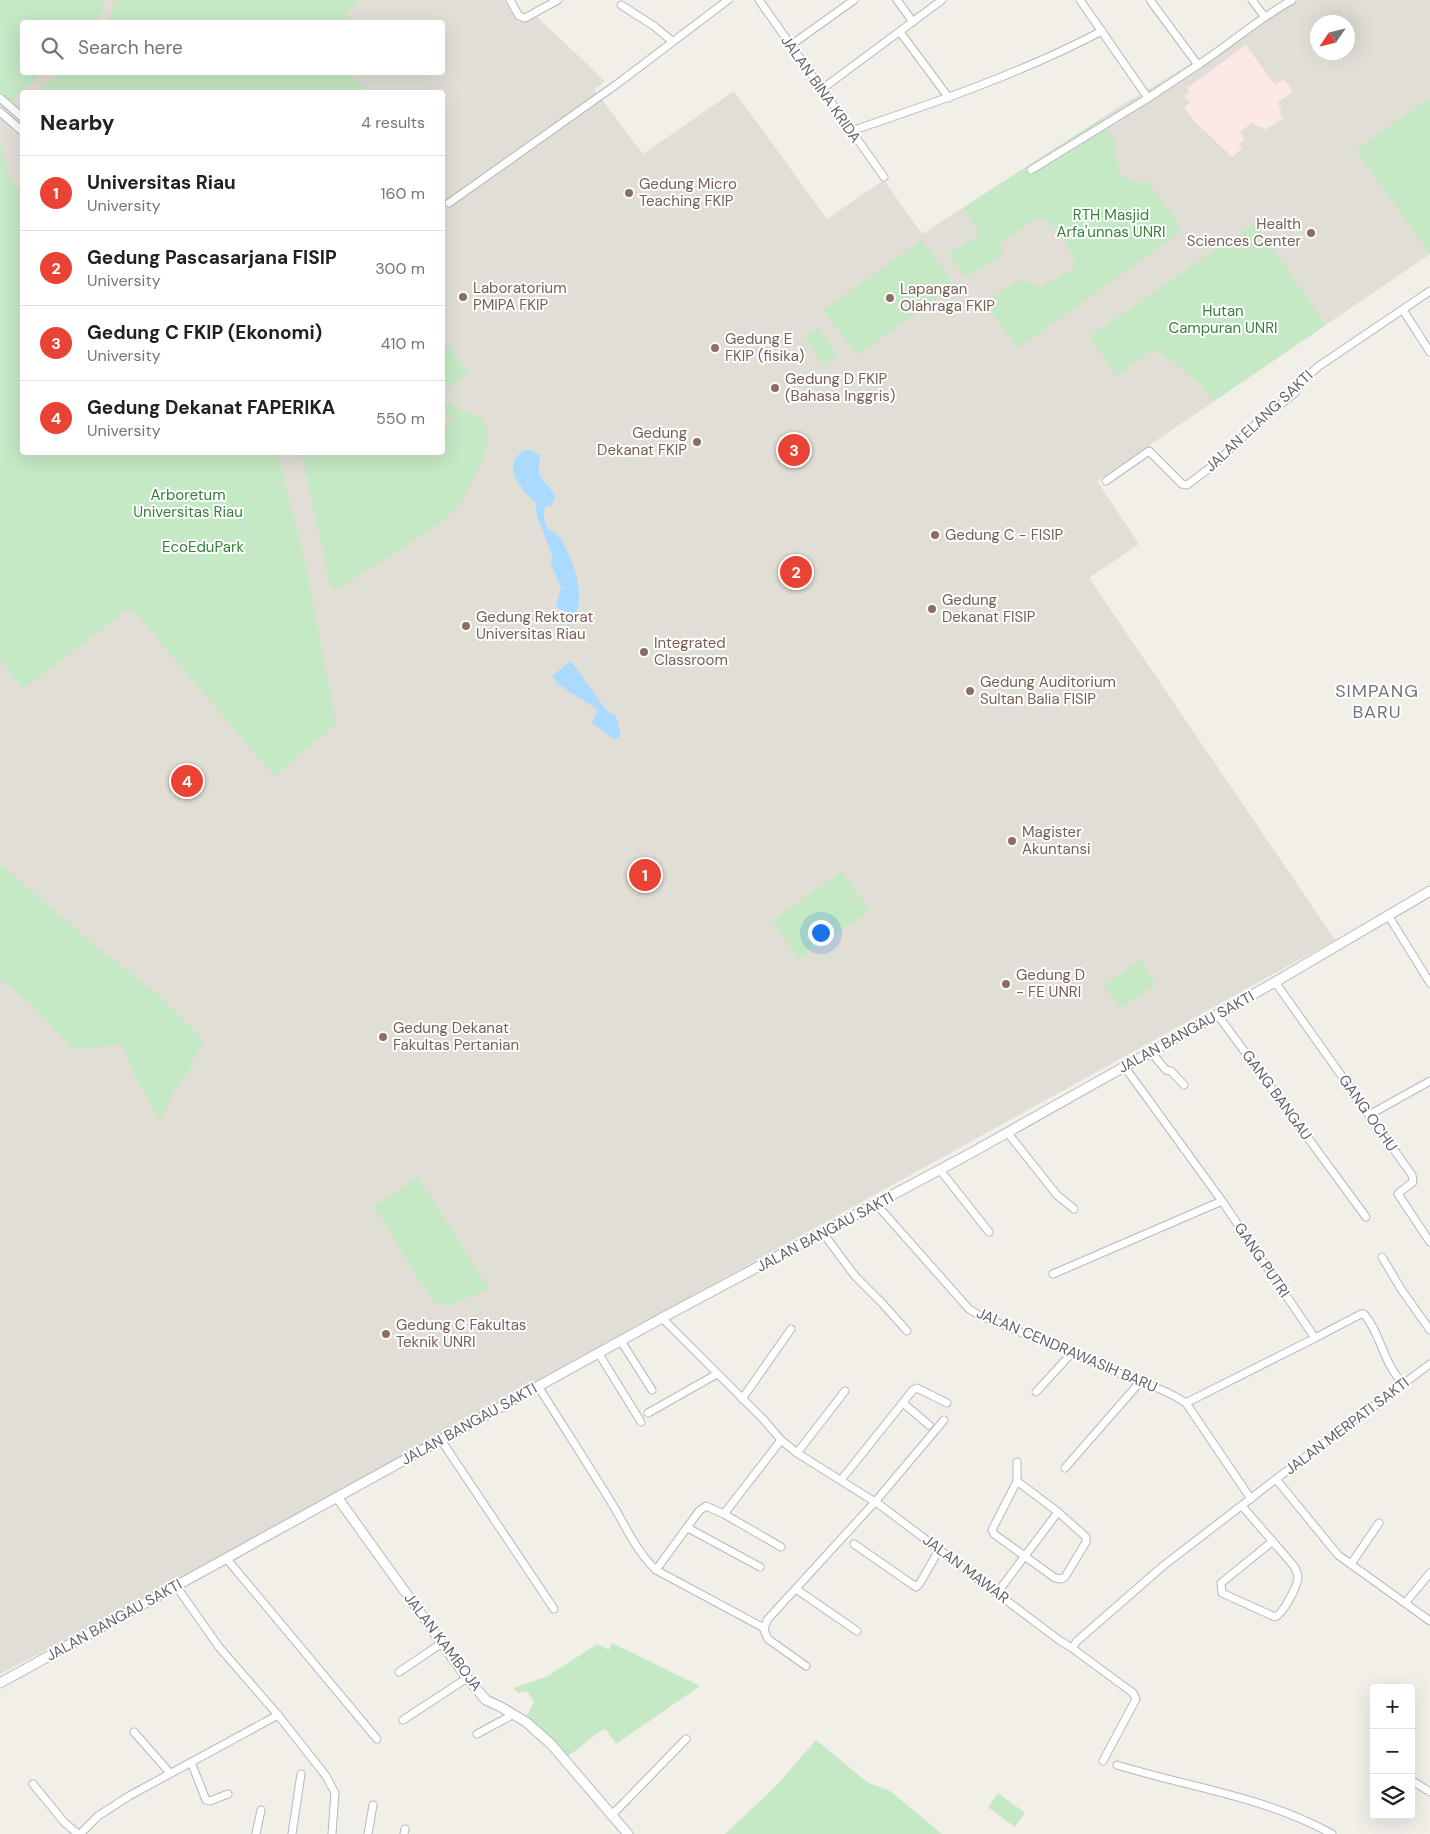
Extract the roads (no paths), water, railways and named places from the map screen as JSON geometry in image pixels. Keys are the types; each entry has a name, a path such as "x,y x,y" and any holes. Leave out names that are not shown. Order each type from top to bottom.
{"street":[{"path":"510,0 519,16 525,18 558,0"},
{"path":"449,203 617,84 728,0"},
{"path":"791,45 854,0"},
{"path":"897,0 913,22"},
{"path":"822,89 942,0"},
{"path":"1080,0 1148,98"},
{"path":"1150,0 1198,65"},
{"path":"1252,0 1264,16"},
{"path":"1031,170 1148,98 1226,46 1264,16 1292,0"},
{"name":"JALAN BINA KRIDA","path":"761,1 884,177"},
{"path":"621,4 654,26 672,42"},
{"path":"900,32 949,98"},
{"path":"851,131 949,98 1014,72 1102,32"},
{"path":"0,98 20,115"},
{"path":"0,112 20,129"},
{"path":"1430,291 1402,310 1430,352"},
{"name":"JALAN ELANG SAKTI","path":"1106,481 1149,451 1182,484 1187,485 1215,464 1258,421 1295,392 1303,380 1319,366 1402,310"},
{"name":"JALAN BANGAU SAKTI","path":"0,1682 662,1318 877,1205 1275,982 1430,890"},
{"path":"1388,915 1430,983"},
{"name":"GANG OCHU","path":"1275,982 1412,1175 1413,1182 1398,1194 1430,1242"},
{"name":"GANG BANGAU","path":"1218,1014 1366,1217"},
{"path":"1151,1052 1166,1070 1171,1071 1184,1085"},
{"name":"GANG PUTRI","path":"1124,1066 1222,1201 1315,1338"},
{"path":"1369,1115 1430,1081"},
{"path":"1008,1132 1057,1195 1074,1209"},
{"path":"940,1170 989,1232"},
{"path":"1052,1274 1222,1201"},
{"name":"JALAN CENDRAWASIH BARU","path":"877,1205 969,1309 1071,1354 1174,1395 1186,1403 1252,1498"},
{"path":"823,1233 854,1276 882,1303 906,1332"},
{"path":"1382,1257 1401,1289 1430,1330"},
{"path":"1186,1403 1364,1314 1371,1325 1390,1369 1404,1384"},
{"name":"JALAN MAWAR","path":"662,1318 781,1440 797,1453 875,1502 1132,1693 1136,1698 1103,1761"},
{"path":"742,1399 791,1329"},
{"path":"621,1342 652,1390"},
{"path":"599,1354 641,1422"},
{"path":"1036,1392 1071,1354"},
{"name":"JALAN MERPATI SAKTI","path":"1430,1364 1276,1479 1338,1556 1406,1602 1430,1621"},
{"path":"648,1412 717,1374"},
{"path":"1065,1468 1140,1382"},
{"path":"538,1386 617,1512 629,1536 649,1564 656,1570 764,1628 768,1639 806,1666"},
{"path":"841,1480 902,1403 918,1388 947,1403"},
{"path":"797,1453 845,1392"},
{"path":"902,1403 929,1425"},
{"path":"764,1628 768,1620 875,1502 944,1420"},
{"path":"441,1440 554,1609"},
{"path":"724,1514 781,1440"},
{"path":"1017,1462 1017,1481 992,1530 994,1534 1026,1558 1055,1578 1061,1579 1065,1576 1086,1539 1058,1512 1017,1481"},
{"path":"1072,1648 1163,1566 1276,1479"},
{"name":"JALAN KAMBOJA","path":"338,1497 467,1678 486,1700 514,1714 551,1744 628,1834"},
{"path":"1242,1506 1273,1541 1294,1566 1298,1575 1298,1581 1280,1615 1275,1617 1222,1593 1221,1583 1273,1541"},
{"path":"656,1570 699,1511 704,1507 712,1508 724,1514 780,1547"},
{"path":"997,1593 1026,1558 1058,1512"},
{"path":"1351,1564 1379,1523"},
{"path":"688,1528 760,1567"},
{"path":"854,1544 916,1586 920,1583 939,1550"},
{"path":"226,1558 377,1739"},
{"path":"1406,1602 1430,1573"},
{"path":"176,1586 219,1647 278,1715 326,1776 335,1793 332,1834"},
{"path":"796,1590 857,1631"},
{"path":"399,1672 442,1643"},
{"path":"403,1720 467,1678"},
{"path":"477,1734 514,1714"},
{"path":"33,1784 64,1822 79,1834 98,1816 170,1773 278,1715"},
{"path":"134,1732 170,1773"},
{"path":"612,1816 686,1739"},
{"path":"191,1762 206,1800 210,1801 228,1794"},
{"path":"1117,1765 1275,1809 1332,1834"},
{"path":"292,1834 301,1774"},
{"path":"1415,1783 1430,1792"},
{"path":"368,1834 373,1805"},
{"path":"256,1834 261,1810"}],"water":[{"path":"524,450 531,450 540,455 540,475 555,496 552,505 547,506 544,510 544,518 547,527 559,536 562,541 576,573 579,596 578,607 568,627 565,614 556,606 561,588 551,564 552,555 537,516 535,502 519,484 513,470 517,456"},
{"path":"571,661 607,711 616,716 621,735 615,740 592,723 597,709 567,690 552,676"}],"place":[{"name":"Gedung Micro Teaching FKIP","path":"629,193"},
{"name":"Health Sciences Center","path":"1311,233"},
{"name":"Laboratorium PMIPA FKIP","path":"463,297"},
{"name":"Lapangan Olahraga FKIP","path":"890,298"},
{"name":"Gedung E FKIP (fisika)","path":"715,348"},
{"name":"Gedung D FKIP (Bahasa Inggris)","path":"775,388"},
{"name":"Gedung Dekanat FKIP","path":"697,442"},
{"name":"Gedung C FKIP (Ekonomi)","path":"794,450"},
{"name":"Gedung C - FISIP","path":"935,535"},
{"name":"Gedung Pascasarjana FISIP","path":"796,572"},
{"name":"Gedung Dekanat FISIP","path":"932,609"},
{"name":"Gedung Rektorat Universitas Riau","path":"466,626"},
{"name":"Integrated Classroom","path":"644,652"},
{"name":"Gedung Auditorium Sultan Balia FISIP","path":"970,691"},
{"name":"Gedung Dekanat FAPERIKA","path":"187,781"},
{"name":"Magister Akuntansi","path":"1012,841"},
{"name":"Universitas Riau","path":"645,875"},
{"name":"Gedung D - FE UNRI","path":"1006,984"},
{"name":"Gedung Dekanat Fakultas Pertanian","path":"383,1037"},
{"name":"Gedung C Fakultas Teknik UNRI","path":"386,1334"}],"district":[{"name":"SIMPANG BARU","path":"1377,701"}],"park label":[{"name":"RTH Masjid Arfa'unnas UNRI","path":"1111,224"},
{"name":"Hutan Campuran UNRI","path":"1223,320"},
{"name":"Arboretum Universitas Riau","path":"188,504"},
{"name":"EcoEduPark","path":"203,547"}]}
